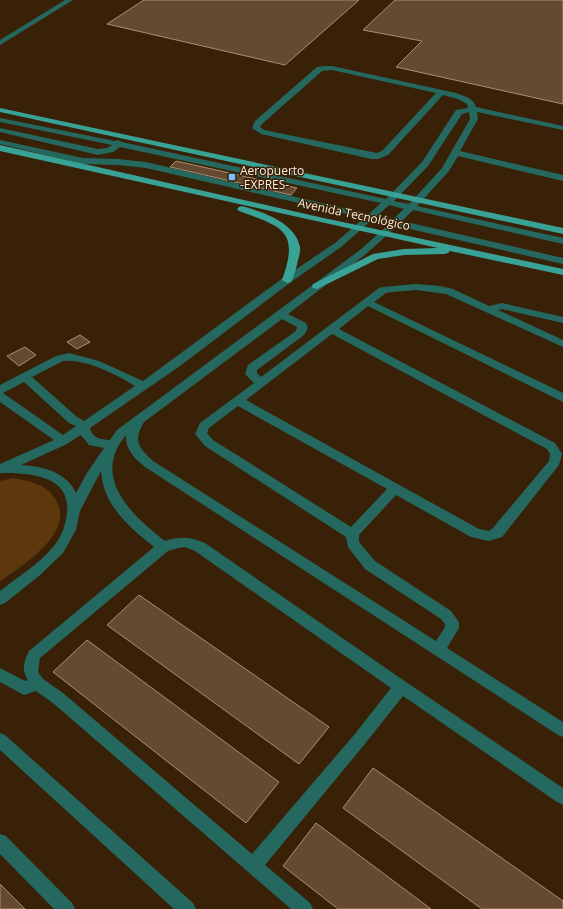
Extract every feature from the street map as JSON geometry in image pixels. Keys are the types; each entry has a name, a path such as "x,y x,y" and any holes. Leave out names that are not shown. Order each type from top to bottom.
{"main road":[{"name":"Avenida Tecnológico","path":"0,110 118,141 397,194 563,231"},
{"name":"Avenida Tecnológico","path":"0,148 209,196 563,272"},
{"path":"209,196 275,222 286,229 293,237 296,248 288,280"},
{"path":"318,286 376,256 404,252 470,251"}],"street":[{"path":"0,43 70,0"},
{"path":"0,599 50,558 64,542 71,526 75,508 91,476 121,433 363,252 384,234 446,168 456,153 474,119 471,103 461,96 326,68 320,69 258,123 256,128 260,132 346,151 378,156 385,153 441,92"},
{"path":"0,469 63,440 176,362 338,245 397,194 424,164 456,114 459,112 472,109 563,128"},
{"path":"0,120 118,141 387,203 563,241"},
{"path":"0,130 98,152 107,151 118,141"},
{"path":"0,142 83,161 118,162 146,165 563,261"},
{"path":"456,153 563,178"},
{"path":"352,534 209,443 201,434 204,426 383,290 410,286 431,287 449,291 563,344"},
{"path":"367,302 563,398"},
{"path":"487,309 502,306 563,320"},
{"path":"261,383 251,374 252,368 300,333 303,328 302,325 281,314"},
{"path":"238,400 476,533 490,536 503,528 555,462 556,454 551,446 331,329"},
{"path":"0,390 60,358 70,356 80,358 123,375 142,385"},
{"path":"25,377 73,420 83,426 86,437 91,441 113,444"},
{"path":"0,396 63,440"},
{"path":"139,420 133,428 131,435 138,454 149,464 563,730"},
{"path":"113,444 107,463 108,481 114,498 129,520 163,547"},
{"path":"0,469 20,469 41,472 59,480 69,490 75,508"},
{"path":"395,488 352,534 353,543 370,565 446,615 452,622 452,628 438,649"},
{"path":"304,909 58,698 38,684 31,673 31,665 34,656 46,643 82,616 163,547 178,542 187,542 200,547 401,687 563,797"},
{"path":"0,674 24,688 38,684"},
{"path":"254,866 401,687"},
{"path":"0,740 187,909"},
{"path":"0,842 66,909"}],"shaded area":[{"path":"13,478 39,485 50,492 58,504 60,516 58,527 42,549 0,582 0,481"}],"building":[{"path":"144,0 359,0 285,65 107,24"},
{"path":"395,0 563,0 563,104 396,67 422,41 363,30"},
{"name":"Aeropuerto -EXPRES-","path":"176,161 297,188 291,195 170,167"},
{"path":"80,335 90,342 77,349 67,342"},
{"path":"25,347 36,355 19,366 7,356"},
{"path":"139,595 329,727 299,764 107,625"},
{"path":"87,640 279,782 246,823 53,672"},
{"path":"373,768 563,901 563,909 482,909 343,808"},
{"path":"316,823 431,909 338,909 283,866"},
{"path":"0,884 25,909 0,909"}],"place":[{"name":"Aeropuerto -EXPRES-","path":"232,177"}]}
